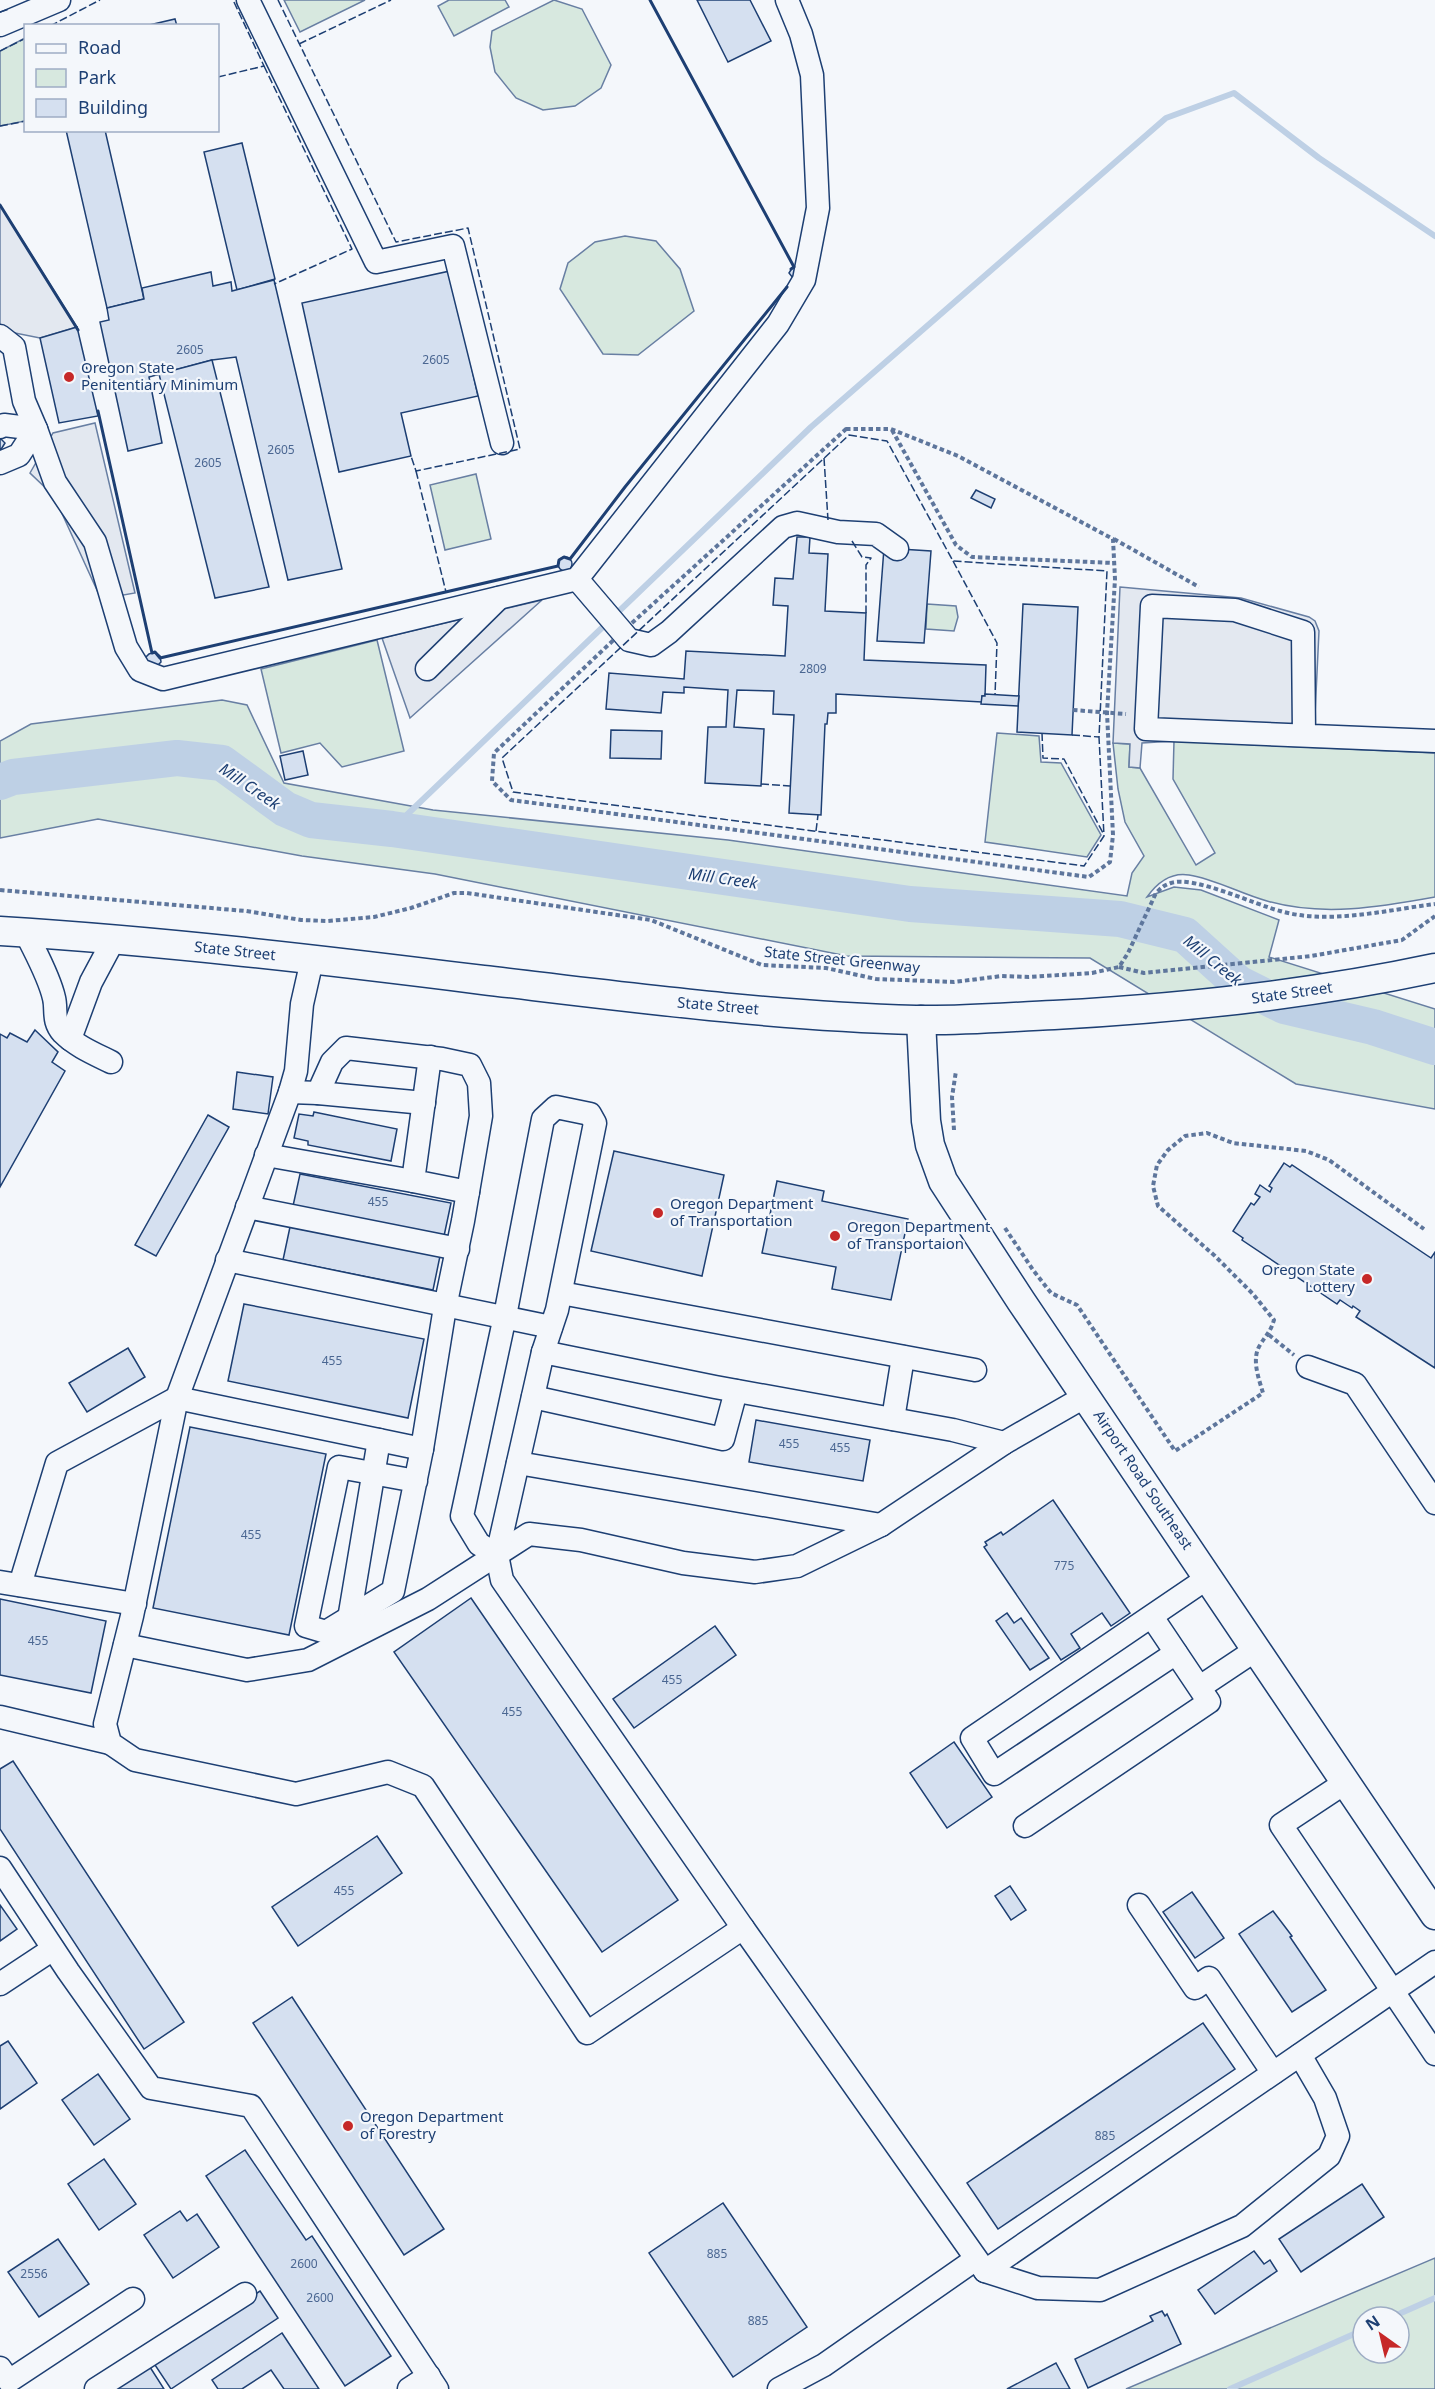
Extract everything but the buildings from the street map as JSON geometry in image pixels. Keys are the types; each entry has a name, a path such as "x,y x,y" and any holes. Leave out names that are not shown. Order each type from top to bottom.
{"main road":[{"name":"State Street","path":"13,932 114,939 312,960 640,999 848,1018 921,1020 1177,1007 1306,992 1371,982 1435,968"},
{"name":"Airport Road Southeast","path":"921,1020 926,1121 930,1145 940,1173 962,1212 1435,1915"}],"street":[{"path":"0,25 59,0"},
{"path":"248,0 376,262 453,246 502,443"},
{"path":"7,341 24,401 55,482 95,542 126,647 140,670 163,678 577,579 778,324 804,280 818,208 812,75 801,34 787,0"},
{"path":"0,427 4,425 36,429"},
{"path":"0,463 19,455 36,429"},
{"path":"577,579 629,640 651,645 669,633 783,526 797,523 838,532 876,534 897,549"},
{"path":"427,669 500,597"},
{"path":"1304,734 1303,632 1235,610 1152,606 1146,729 1435,741"},
{"path":"13,932 44,969 55,999 54,1015 61,1032 111,1062"},
{"path":"70,1039 94,974 114,939"},
{"path":"110,1743 105,1724 135,1604 177,1398 290,1092 296,1071 302,1004 312,960"},
{"path":"318,1094 332,1062 346,1048 430,1057 470,1065 479,1083 481,1116 458,1249 445,1307 422,1449 416,1481 393,1591 326,1632 306,1626 339,1467 416,1481"},
{"path":"413,1181 430,1057"},
{"path":"290,1092 424,1103"},
{"path":"497,1555 479,1544 462,1516 543,1119 556,1107 590,1114 595,1123 557,1310 543,1352 497,1555 502,1580 742,1928 980,2265 1038,2288 1100,2290 1242,2226 1329,2156 1338,2136 1325,2098 1300,2055"},
{"path":"267,1155 468,1192"},
{"path":"247,1207 458,1249"},
{"path":"227,1260 493,1316 506,1308 557,1310 903,1357 975,1370"},
{"path":"543,1352 736,1391 953,1430 1004,1443"},
{"path":"893,1419 903,1357"},
{"path":"1308,1367 1355,1384 1435,1503"},
{"path":"533,1397 723,1439 736,1391"},
{"path":"125,1645 247,1670 308,1660 428,1599 528,1534 581,1540 683,1563 755,1572 797,1566 881,1525 1004,1443 1086,1396"},
{"path":"135,1604 10,1583 57,1463 177,1398 422,1449"},
{"path":"349,1618 379,1440"},
{"path":"518,1463 881,1525"},
{"path":"1176,1653 994,1774 972,1738 1209,1577"},
{"path":"1025,1826 1209,1702 1152,1617"},
{"path":"1200,1687 1257,1649"},
{"path":"0,1717 110,1743 135,1760 296,1794 388,1772 423,1786 587,2033 742,1928"},
{"path":"1346,1782 1281,1825 1435,2054"},
{"path":"0,1868 53,1949 151,2088 251,2106 433,2383 409,2389"},
{"path":"1139,1905 1195,1988 1209,1978 1273,2073"},
{"path":"0,1984 53,1949"},
{"path":"779,2389 808,2382 824,2365 1273,2073 1435,1962"},
{"path":"96,2389 246,2294"},
{"path":"0,2368 9,2381 133,2299"}],"path":[{"path":"1113,539 1115,579 1107,713 1113,835 1110,862 1089,877 511,800 492,781 494,753 621,631 846,429 891,429 958,456 1113,539 1182,576 1235,610"},
{"path":"891,429 956,545 972,557 1114,563"},
{"path":"1073,710 1147,716"},
{"path":"1435,904 1356,914 1304,916 1278,911 1212,888 1172,882 1162,886 1156,893 1119,967 1144,973 1311,956 1402,940 1435,916"},
{"name":"State Street Greenway","path":"0,890 234,909 301,920 350,921 411,908 454,893 467,893 651,920 762,965 826,968 876,979 954,982 1002,976 1029,977 1092,973 1119,967"},
{"path":"954,1136 952,1097 956,1071"},
{"path":"1004,1227 1051,1293 1077,1305 1175,1451 1263,1393 1256,1354 1269,1335 1274,1320 1253,1294 1215,1256 1158,1206 1153,1186 1157,1165 1168,1150 1185,1136 1207,1133 1233,1143 1306,1151 1329,1160 1424,1229"},
{"path":"1269,1335 1308,1367"}],"green space":[{"path":"284,0 365,0 300,32"},
{"path":"449,0 505,0 509,7 454,36 438,6"},
{"path":"554,0 582,9 611,65 601,88 575,106 543,110 516,98 495,72 490,47 492,31"},
{"path":"24,39 24,121 0,126 0,51"},
{"path":"625,236 656,241 680,269 694,311 638,355 603,354 560,289 568,263 595,242"},
{"path":"476,474 491,539 445,550 430,485"},
{"path":"927,604 956,606 958,617 954,631 926,629"},
{"path":"377,640 404,751 342,767 320,743 281,753 261,669"},
{"path":"222,700 247,705 284,783 433,810 728,840 1127,896 1132,873 1144,856 1125,822 1118,789 1113,743 1130,744 1129,767 1140,768 1196,865 1215,853 1173,779 1174,741 1435,753 1435,897 1351,909 1309,909 1267,901 1189,875 1176,875 1155,887 1147,897 1174,887 1201,890 1279,920 1269,957 1435,1009 1435,1109 1296,1084 1090,958 847,956 435,874 302,856 98,819 0,838 0,741 31,724"},
{"path":"997,733 1039,736 1041,762 1061,763 1101,835 1087,857 985,842"},
{"path":"1435,2258 1435,2389 1126,2389"}],"shaded area":[{"path":"0,205 77,327 40,338 0,330"},
{"path":"95,423 135,593 101,599 54,496 30,473 53,433"},
{"path":"1120,587 1241,598 1309,617 1315,621 1319,631 1315,715 1307,747 1174,741 1142,743 1140,768 1129,767 1130,744 1113,743"},
{"path":"542,600 410,718 382,638"}],"waterway":[{"path":"615,615 811,427 1166,118 1234,93 1319,158 1435,236"},
{"path":"392,829 608,622"},
{"name":"Mill Creek","path":"0,782 13,777 177,758 222,763 285,809 311,820 392,829 910,904 1120,919 1185,935 1238,983 1284,1006 1373,1027 1435,1047"},
{"path":"1411,2309 1435,2298"},
{"path":"1230,2389 1351,2335"}],"fence":[{"path":"54,24 100,0"},
{"path":"219,77 264,66 233,0"},
{"path":"278,0 396,242 468,228 520,449 416,471 411,456"},
{"path":"299,44 391,0"},
{"path":"0,12 9,9"},
{"path":"0,51 24,39"},
{"path":"264,66 352,249 274,284"},
{"path":"0,126 24,121"},
{"path":"849,435 887,441 953,561 1107,571 1099,737 1104,836 1084,866 513,792 502,758 849,435"},
{"path":"824,458 828,520"},
{"path":"416,471 446,592"},
{"path":"852,541 862,557 871,558 866,565 866,613"},
{"path":"953,561 997,643 995,695"},
{"path":"1042,733 1043,758 1064,759 1103,833"},
{"path":"1072,735 1099,737"},
{"path":"761,784 790,786"},
{"path":"816,831 818,815"}],"wall":[{"path":"650,0 794,267 791,269"},
{"path":"0,205 78,330"},
{"path":"98,411 152,653 155,652 160,658 558,566 559,560 564,557 570,559 625,487 787,287"}],"place":[{"name":"Oregon State Penitentiary Minimum","path":"69,377"},
{"name":"Oregon Department of Transportation","path":"658,1213"},
{"name":"Oregon Department of Transportaion","path":"835,1236"},
{"name":"Oregon State Lottery","path":"1367,1279"},
{"name":"Oregon Department of Forestry","path":"348,2126"}]}
